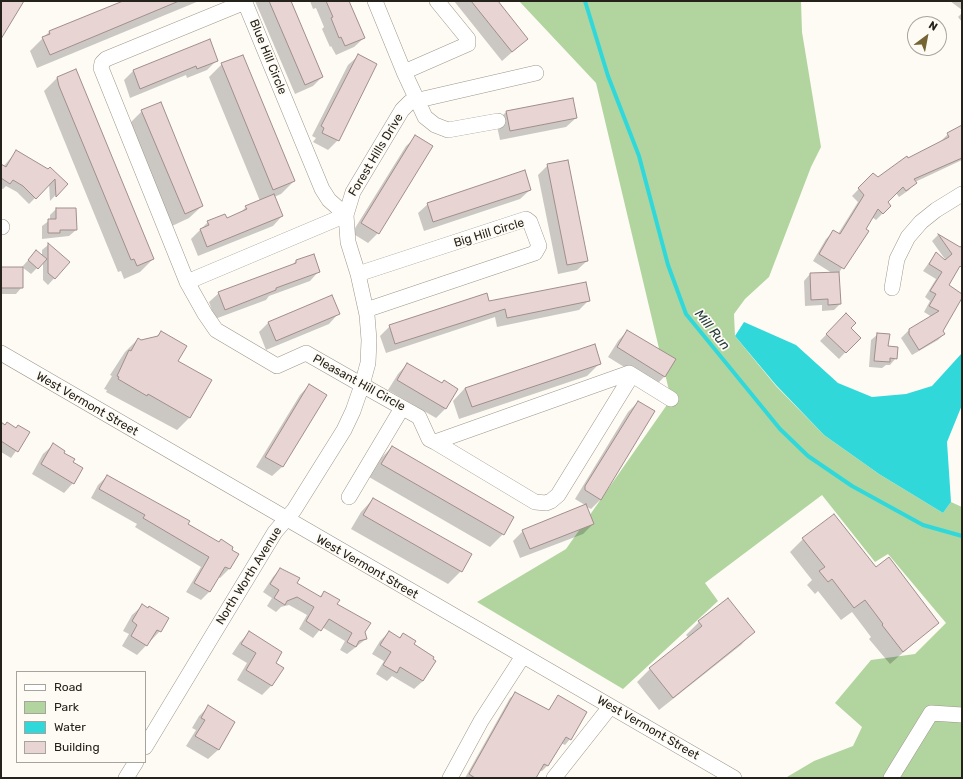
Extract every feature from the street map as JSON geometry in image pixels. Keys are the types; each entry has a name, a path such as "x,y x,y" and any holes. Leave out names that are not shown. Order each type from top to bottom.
{"street":[{"path":"375,1 416,100 425,117 435,125 448,130 498,121"},
{"path":"404,72 468,44 468,39 437,1"},
{"name":"Blue Hill Circle","path":"187,282 101,68 106,59 240,4 246,5 322,188 329,200 346,214"},
{"name":"Forest Hills Drive","path":"346,214 351,194 402,110 410,102 536,72"},
{"path":"892,288 897,259 908,236 921,222 936,210 962,194"},
{"path":"187,282 346,214 348,242 358,274 366,310 369,351 362,385"},
{"name":"Big Hill Circle","path":"358,274 526,219 530,222 539,246 535,253 366,310"},
{"name":"Pleasant Hill Circle","path":"187,282 216,330 277,366 306,353 419,417 429,440 435,442 535,502 546,504 558,495 632,375"},
{"name":"West Vermont Street","path":"1,353 285,520 734,778"},
{"path":"435,442 628,373 671,399"},
{"name":"North Worth Avenue","path":"146,745 275,532 294,510 344,430 353,411 362,385"},
{"path":"349,497 402,408"},
{"path":"450,778 481,720 523,656"},
{"path":"554,778 610,706"},
{"path":"891,778 932,713 962,715"},
{"path":"126,778 135,763"}],"green space":[{"path":"519,1 801,1 802,32 821,147 811,167 769,277 745,299 734,314 735,336 776,386 824,435 879,474 943,513 951,502 962,507 962,778 787,777 814,761 853,746 862,727 835,703 871,660 915,654 946,623 888,554 875,562 822,495 705,583 718,601 623,689 477,602 566,549 671,399 596,83"}],"water":[{"path":"744,322 796,345 838,383 872,397 906,394 932,386 962,353 962,405 947,442 951,502 943,513 879,474 824,435 776,385 735,336"}],"building":[{"path":"1,1 24,1 1,39"},
{"path":"123,1 179,1 50,55 42,37 50,34 49,31"},
{"path":"269,1 291,1 323,77 305,85"},
{"path":"326,1 349,1 365,38 345,46 341,37 339,38 331,18 333,17"},
{"path":"471,1 498,1 528,39 512,52"},
{"path":"210,39 218,61 197,69 196,66 140,89 133,70"},
{"path":"358,54 377,64 339,141 322,133 324,128 321,126"},
{"path":"243,55 295,181 273,190 221,63"},
{"path":"76,69 154,259 137,266 134,259 131,260 59,86 57,77"},
{"path":"573,98 577,118 510,131 506,111"},
{"path":"161,102 203,206 185,214 141,110"},
{"path":"962,125 962,158 914,179 917,183 906,191 903,187 888,202 891,206 883,214 878,209 866,229 869,231 844,269 819,254 833,230 840,234 864,195 858,188 873,173 878,177 907,156 908,158 949,137 947,133"},
{"path":"415,135 433,146 379,234 361,223"},
{"path":"16,150 48,169 50,167 68,184 56,197 55,179 36,199 23,186 13,180 10,184 1,178 1,164 6,167"},
{"path":"568,160 588,261 567,265 547,164"},
{"path":"525,170 531,190 433,222 427,203"},
{"path":"274,194 283,216 207,247 200,229 209,225 207,221 225,214 227,218 247,209 245,206"},
{"path":"56,208 76,208 77,230 60,230 60,233 48,233 48,219 56,219"},
{"path":"938,234 960,247 962,246 962,268 960,266 949,285 962,294 962,298 943,331 945,334 919,350 909,334 909,329 939,311 929,306 936,294 930,291 942,272 929,264 936,252 945,260 952,254"},
{"path":"48,243 70,262 55,279 48,273"},
{"path":"36,250 47,259 38,269 28,260"},
{"path":"314,254 320,272 276,288 276,290 225,310 218,292 296,263 296,260"},
{"path":"1,267 23,267 23,288 1,288"},
{"path":"839,272 841,304 828,305 828,299 811,300 810,273"},
{"path":"586,282 590,301 507,318 505,309 395,344 389,325 487,293 489,301"},
{"path":"332,295 340,314 276,341 268,322"},
{"path":"846,313 856,323 851,328 861,338 846,353 826,334"},
{"path":"627,330 676,359 665,377 617,347"},
{"path":"161,331 187,346 178,361 212,380 190,418 148,394 147,396 118,379 119,377 117,376 129,350 131,351 138,338 141,340 158,336"},
{"path":"877,333 890,334 888,346 898,347 897,359 890,358 890,362 874,361"},
{"path":"595,344 601,364 472,407 465,388"},
{"path":"407,363 442,383 444,380 458,389 446,409 397,380"},
{"path":"309,384 327,395 283,467 265,457"},
{"path":"638,401 655,411 601,500 585,490 585,486"},
{"path":"1,422 5,425 7,422 16,428 18,425 30,432 18,452 1,441"},
{"path":"53,443 65,451 64,453 75,459 73,462 83,468 74,484 41,464"},
{"path":"392,446 514,517 504,535 381,464"},
{"path":"107,475 190,521 188,524 219,542 221,539 233,547 232,550 239,554 230,569 225,567 210,592 194,583 209,557 143,518 145,515 99,489"},
{"path":"373,498 472,554 462,572 363,515"},
{"path":"586,504 594,524 530,549 522,530"},
{"path":"834,514 876,567 889,557 939,623 903,652 865,600 854,608 832,579 828,582 819,571 825,567 802,538"},
{"path":"280,568 300,578 297,583 321,597 324,591 340,600 337,604 371,623 365,632 367,639 359,641 356,647 347,642 352,633 329,619 321,631 306,621 314,607 297,597 287,601 285,605 274,598 279,590 270,584"},
{"path":"728,598 755,632 673,698 649,668 702,626 698,621"},
{"path":"142,604 148,608 149,606 169,618 161,632 157,630 147,646 131,636 137,625 132,621"},
{"path":"249,631 282,652 276,663 284,668 272,686 246,670 256,653 241,644"},
{"path":"389,631 400,638 403,633 416,641 414,644 434,657 433,659 436,661 423,681 400,667 397,673 383,665 391,652 380,645"},
{"path":"515,692 549,710 558,695 587,712 571,740 566,737 548,766 544,764 536,778 475,778 469,774"},
{"path":"208,705 235,722 219,750 195,736 205,720 201,718"}],"waterway":[{"name":"Mill Run","path":"585,1 608,76 639,156 668,265 686,314 780,429 808,456 852,486 923,525 962,536"}]}
